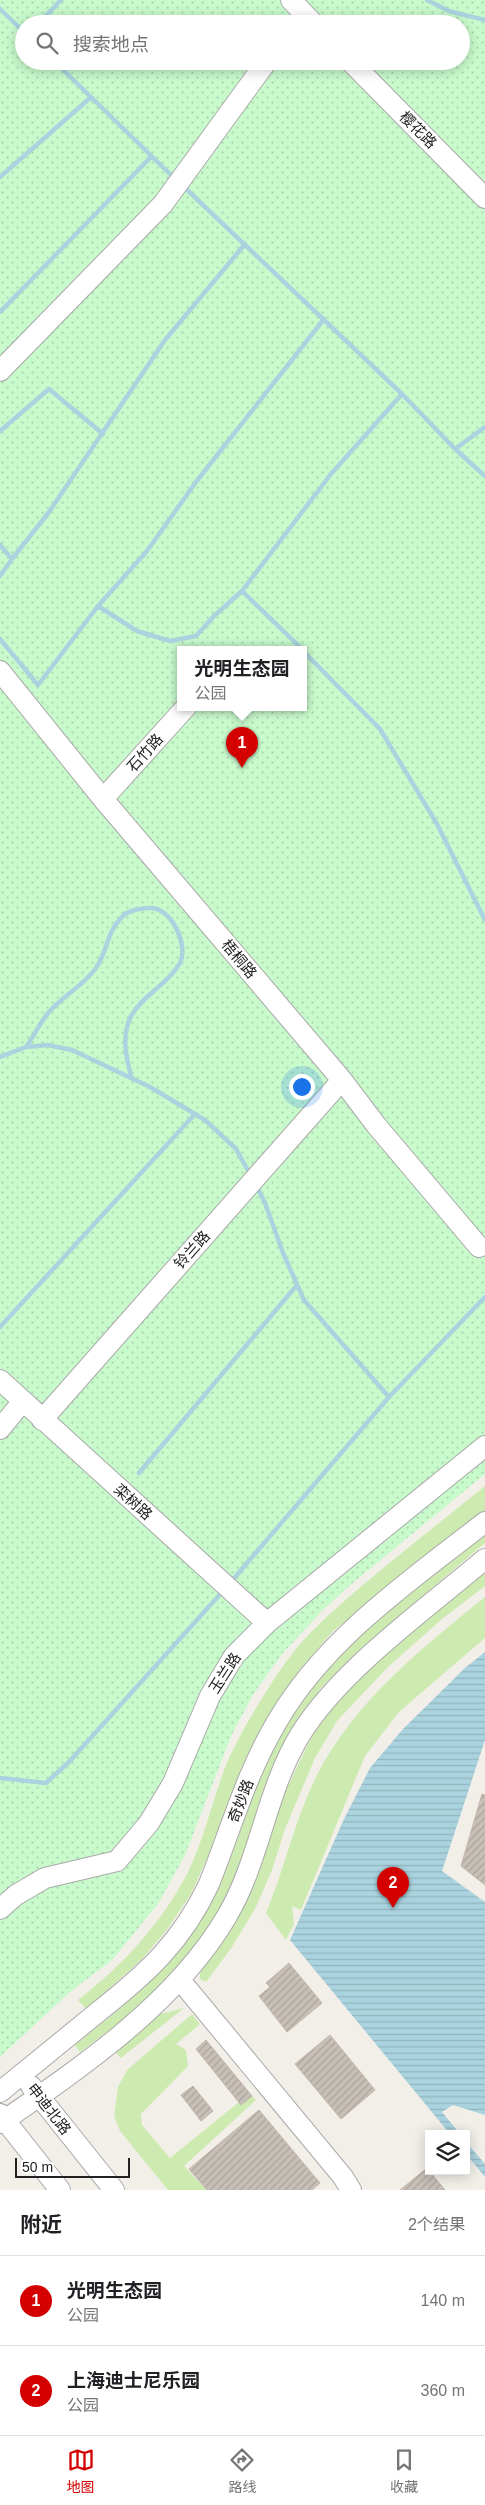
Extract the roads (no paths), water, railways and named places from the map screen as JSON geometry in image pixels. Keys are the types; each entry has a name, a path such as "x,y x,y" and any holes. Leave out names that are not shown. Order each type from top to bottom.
{"street":[{"path":"0,371 163,204 260,70"},
{"name":"樱花路","path":"359,70 485,198"},
{"name":"梧桐路","path":"0,672 104,799 342,1080 376,1125 479,1247"},
{"name":"石竹路","path":"104,799 182,711"},
{"name":"铃兰路","path":"42,1420 342,1080"},
{"name":"栾树路","path":"0,1380 267,1623"},
{"path":"0,1429 23,1401"},
{"name":"玉兰路","path":"0,1909 16,1895 45,1878 117,1861 149,1823 173,1783 210,1696 234,1656 267,1623 485,1446"},
{"name":"奇妙路","path":"2,2086 22,2074 136,1982 153,1966 186,1925 209,1884 258,1758 282,1714 318,1663 379,1608 485,1522"},
{"name":"奇妙路","path":"2,2119 38,2096 137,2020 172,1990 227,1915 252,1859 278,1780 300,1735 330,1696 362,1664 485,1559"},
{"path":"180,1980 343,2177 351,2190"},
{"name":"申迪北路","path":"22,2074 114,2190"},
{"path":"2,2119 60,2190"}],"water":[{"path":"485,1652 485,1740 442,1871 485,1902 485,2115 453,2105 442,2112 457,2130 447,2130 290,1940 344,1819 370,1768 403,1729 465,1668"},
{"path":"470,2147 485,2164 485,2177 470,2159"}],"waterway":[{"path":"47,15 61,0"},
{"path":"427,0 449,11 465,15"},
{"path":"0,9 15,23"},
{"path":"470,16 485,20"},
{"path":"63,70 175,179"},
{"path":"0,177 90,98"},
{"path":"0,312 151,157"},
{"path":"183,186 402,394 455,449 485,476"},
{"path":"12,559 49,512 165,340 245,244"},
{"path":"98,606 147,551 196,482 324,319"},
{"path":"0,431 49,389 103,434"},
{"path":"242,591 331,474 402,394"},
{"path":"455,449 485,427"},
{"path":"0,545 12,559 0,576"},
{"path":"0,639 38,685 98,606 137,631 170,641 196,636 214,616 242,591 299,646"},
{"path":"307,655 380,729 437,824 485,920"},
{"path":"26,1047 49,1012 96,968 113,929 124,915 137,909 157,909 164,913 176,928 180,937 182,955 180,963 175,970 142,1002 131,1016 125,1040 126,1055 132,1079"},
{"path":"0,1057 26,1047 48,1045 72,1050 150,1087 205,1120 236,1149 251,1176"},
{"path":"0,1327 195,1114"},
{"path":"256,1185 304,1300 389,1397"},
{"path":"139,1473 297,1285"},
{"path":"230,1583 389,1397 485,1297"},
{"path":"0,1778 46,1783 69,1762 223,1591"}],"place":[{"name":"光明生态园","path":"242,768"},
{"name":"上海迪士尼乐园","path":"393,1908"}]}
